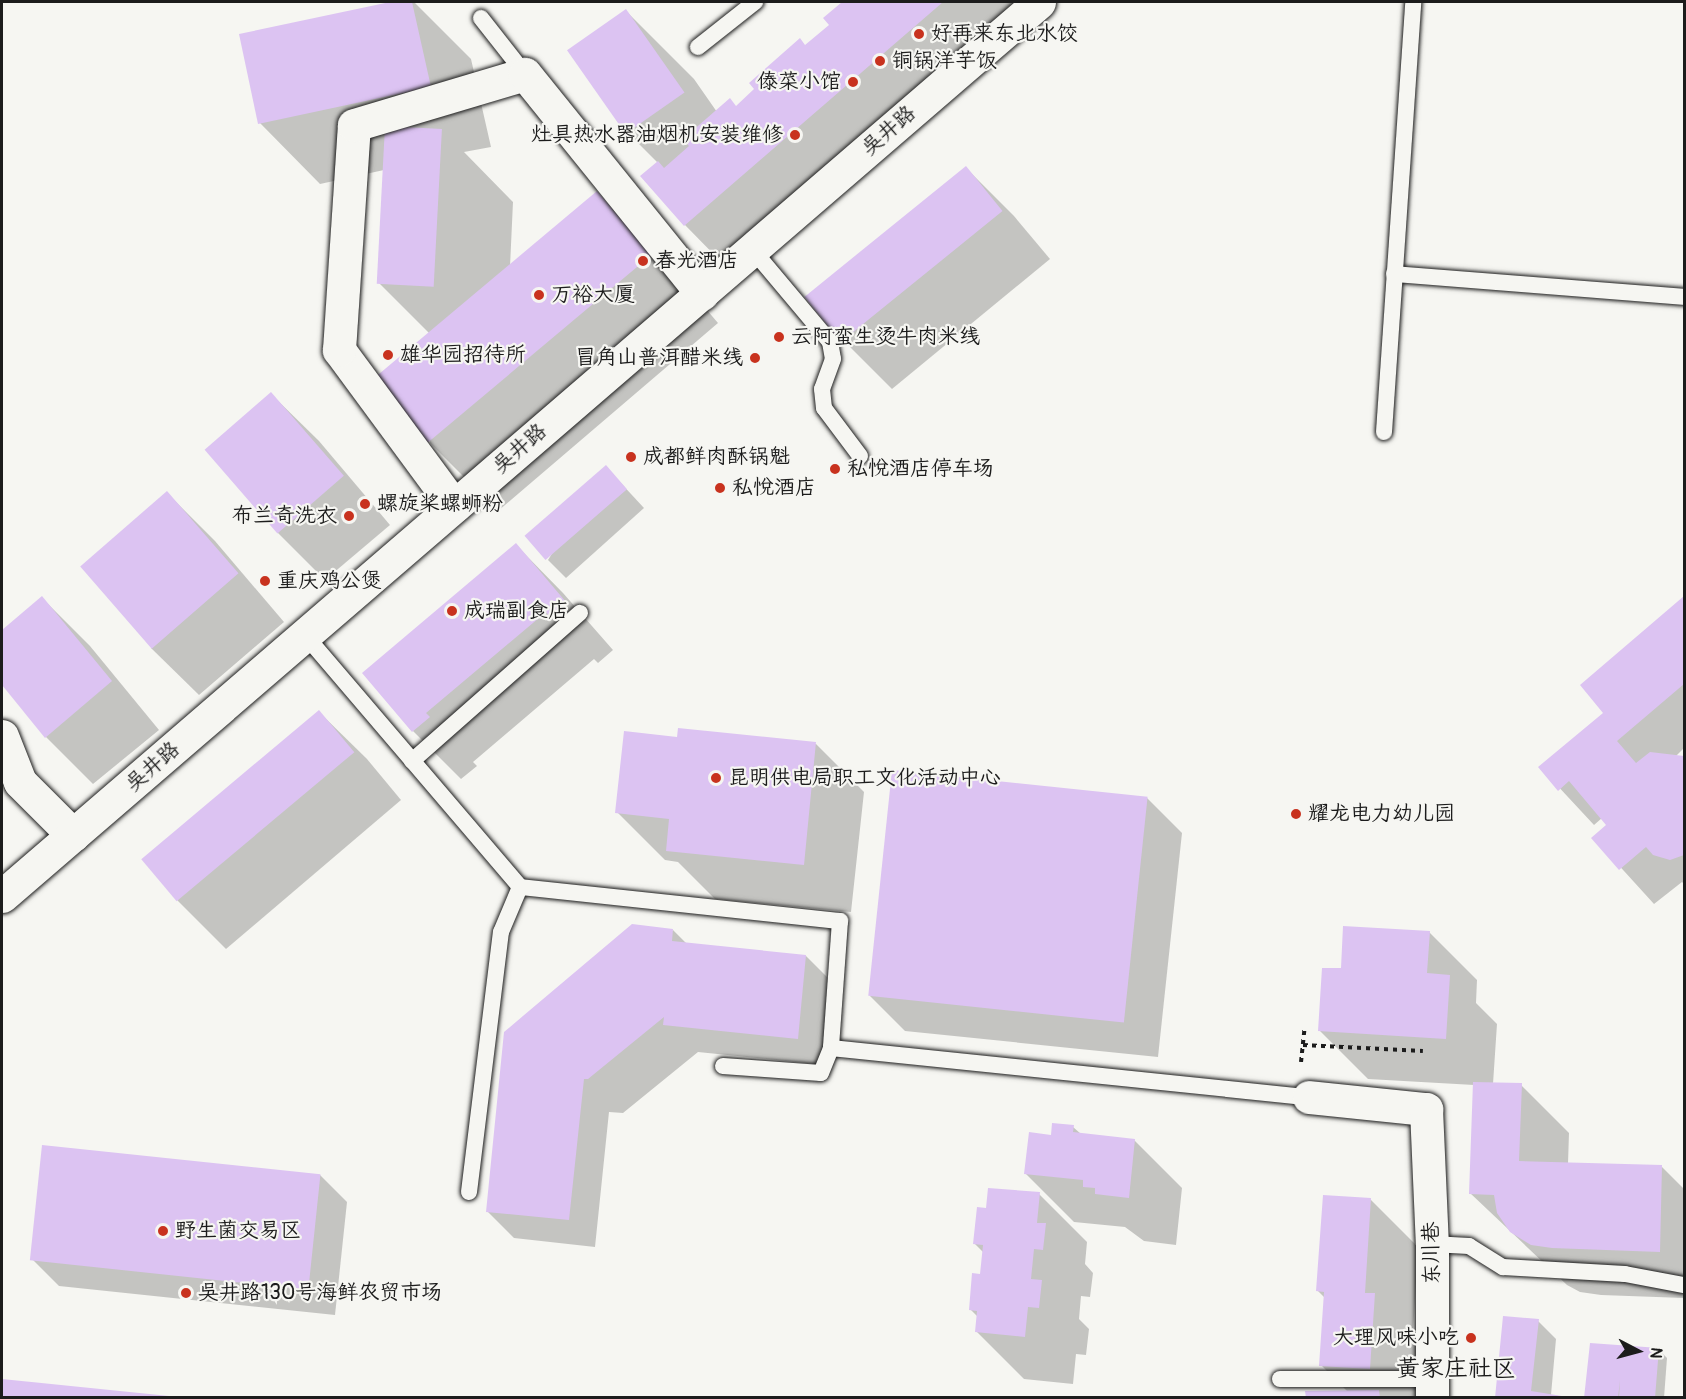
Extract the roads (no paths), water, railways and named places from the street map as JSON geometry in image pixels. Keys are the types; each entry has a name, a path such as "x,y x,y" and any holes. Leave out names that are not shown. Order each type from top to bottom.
{"street":[{"name":"吴井路","path":"2,896 1039,2"},
{"path":"454,506 339,350 354,125 525,74 702,293"},
{"path":"2,736 20,782 73,835"},
{"name":"东川巷","path":"1309,1096 1426,1109 1432,1244 1432,1388"}],"lane":[{"path":"698,47 755,2"},
{"path":"1384,432 1413,2"},
{"path":"481,18 525,74"},
{"path":"752,249 830,342 833,359 822,388 824,408 860,456"},
{"path":"1394,274 1684,297"},
{"path":"412,761 580,614"},
{"path":"305,635 520,887 840,921 831,1048 821,1073 723,1066"},
{"path":"469,1192 501,932 520,887"},
{"path":"831,1048 1309,1096"},
{"path":"1432,1244 1469,1246 1503,1267 1625,1274 1684,1285"},
{"path":"1280,1379 1432,1388"}],"place":[{"name":"好再来东北水饺","path":"919,34"},
{"name":"铜锅洋芋饭","path":"880,61"},
{"name":"傣菜小馆","path":"853,82"},
{"name":"灶具热水器油烟机安装维修","path":"795,135"},
{"name":"春光酒店","path":"643,261"},
{"name":"万裕大厦","path":"539,295"},
{"name":"云阿蛮生烫牛肉米线","path":"779,337"},
{"name":"雄华园招待所","path":"388,355"},
{"name":"冒角山普洱醋米线","path":"755,358"},
{"name":"成都鲜肉酥锅魁","path":"631,457"},
{"name":"私悦酒店停车场","path":"835,469"},
{"name":"私悦酒店","path":"720,488"},
{"name":"螺旋桨螺蛳粉","path":"365,504"},
{"name":"布兰奇洗衣","path":"349,516"},
{"name":"重庆鸡公煲","path":"265,581"},
{"name":"成瑞副食店","path":"452,611"},
{"name":"昆明供电局职工文化活动中心","path":"716,778"},
{"name":"耀龙电力幼儿园","path":"1296,814"},
{"name":"野生菌交易区","path":"163,1231"},
{"name":"吴井路130号海鲜农贸市场","path":"186,1293"},
{"name":"大理风味小吃","path":"1471,1338"}],"district":[{"name":"黄家庄社区","path":"1456,1369"}]}
